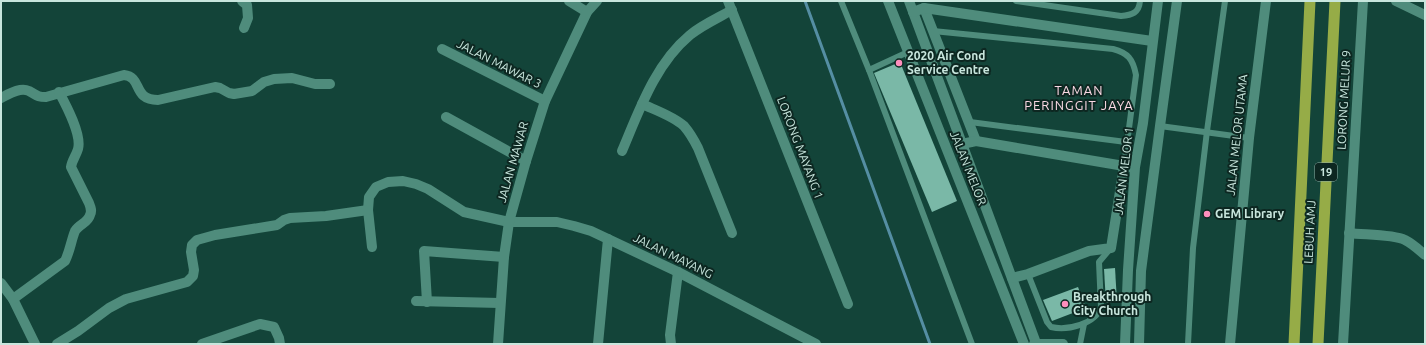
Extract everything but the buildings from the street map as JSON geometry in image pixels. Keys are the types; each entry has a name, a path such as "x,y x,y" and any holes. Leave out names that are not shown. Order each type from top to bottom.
{"highway":[{"name":"LEBUH AMJ","path":"1294,344 1310,1"},
{"name":"LEBUH AMJ","path":"1318,344 1335,1"}],"street":[{"path":"242,1 247,5 248,18 244,28"},
{"path":"569,1 587,12"},
{"name":"JALAN MAWAR","path":"498,344 504,256 509,222 526,161 545,101 587,12 597,1"},
{"name":"JALAN MELOR","path":"888,1 1024,344"},
{"name":"JALAN MELOR","path":"909,1 1035,344"},
{"name":"JALAN MELOR 1","path":"1125,344 1135,167 1143,123 1158,1"},
{"path":"1139,344 1142,271 1177,1"},
{"name":"JALAN MELOR UTAMA","path":"1230,344 1249,138 1266,1"},
{"name":"LORONG MELUR 9","path":"1343,344 1363,1"},
{"path":"1396,1 1425,15"},
{"path":"913,12 923,5 1152,41"},
{"path":"923,5 970,122 976,141"},
{"path":"622,151 642,104 657,74 673,51 690,35 730,6"},
{"name":"LORONG MAYANG 1","path":"730,6 848,304"},
{"path":"908,52 926,45"},
{"name":"JALAN MAWAR 3","path":"442,49 545,101"},
{"path":"1,98 22,90 28,91 40,97 46,97 124,75 131,78 145,98 151,100 158,100 216,87 234,94 246,93 252,91 264,82 274,79 292,78 314,84 330,84"},
{"path":"13,299 65,261 75,231 88,219 92,210 90,203 71,167 72,161 78,149 76,128 60,92"},
{"path":"642,104 675,120 684,126 692,136 732,233"},
{"path":"446,117 526,161"},
{"path":"1143,123 1160,126"},
{"path":"962,144 976,141 1135,167"},
{"path":"1012,278 1028,274 1089,251 1111,248 1124,166"},
{"name":"JALAN MAYANG","path":"368,210 369,197 376,187 388,182 403,181 416,184 428,190 464,212 509,222 557,222 580,228 608,239 678,272 816,344"},
{"path":"970,207 984,202"},
{"path":"57,344 78,331 109,308 126,299 187,282 192,276 194,270 191,252 192,245 198,240 215,235 277,225 290,218 326,216 368,210 372,247"},
{"path":"1349,233 1404,240 1414,245 1425,255"},
{"path":"598,344 608,239"},
{"path":"427,302 424,251 504,256"},
{"path":"671,344 670,335 678,272"},
{"path":"1,283 13,299 35,344"},
{"path":"416,301 500,303"},
{"path":"202,344 260,324 274,327 280,344"},
{"path":"1035,344 1063,344"}],"lane":[{"path":"841,1 869,70 972,344"},
{"path":"1016,1 1121,16 1136,12 1140,6 1140,1"},
{"path":"1188,344 1193,248 1225,1"},
{"path":"933,31 1113,49 1122,52 1129,57 1134,64 1136,74 1124,166"},
{"path":"869,70 908,52"},
{"path":"970,122 1126,142"},
{"path":"1160,126 1207,131 1249,138"},
{"path":"1028,274 1047,322 1051,326 1064,328 1084,324 1099,313 1101,307 1099,262 1111,248"},
{"path":"1080,344 1084,324"}],"waterway":[{"path":"805,1 930,344"}],"place":[{"name":"2020 Air Cond Service Centre","path":"899,63"},
{"name":"GEM Library","path":"1207,214"},
{"name":"Breakthrough City Church","path":"1065,304"}],"district":[{"name":"TAMAN PERINGGIT JAYA","path":"1079,98"}]}
